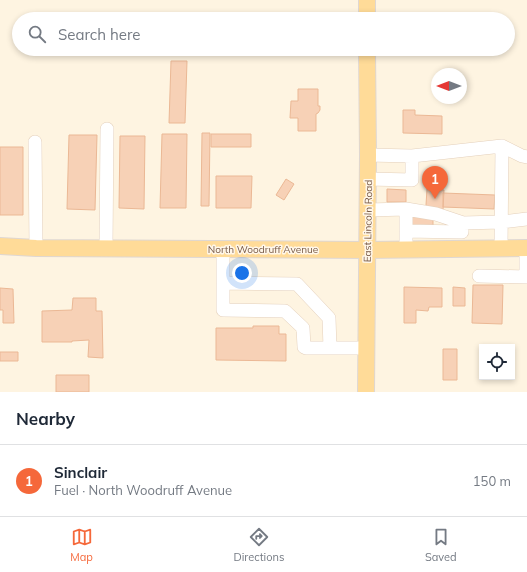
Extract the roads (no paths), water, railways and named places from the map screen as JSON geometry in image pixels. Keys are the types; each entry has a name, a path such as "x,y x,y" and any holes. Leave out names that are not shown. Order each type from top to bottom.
{"main road":[{"path":"367,0 367,12"},
{"name":"East Lincoln Road","path":"366,392 368,210 367,56"},
{"name":"North Woodruff Avenue","path":"0,246 36,248 367,250 527,248"}],"lane":[{"path":"106,248 107,129"},
{"path":"35,142 36,248"},
{"path":"368,155 412,156 502,146 527,157"},
{"path":"501,248 502,146"},
{"path":"368,179 412,180 412,156"},
{"path":"368,210 406,209 436,214 462,227"},
{"path":"406,209 406,249"},
{"path":"406,230 462,227 527,219"},
{"path":"462,227 462,249"},
{"path":"479,276 526,277 527,248"},
{"path":"223,249 223,310 285,311 303,328 304,347 366,348"},
{"path":"223,283 297,284 329,318 330,348"}],"place":[{"name":"Sinclair","path":"435,199"}]}
